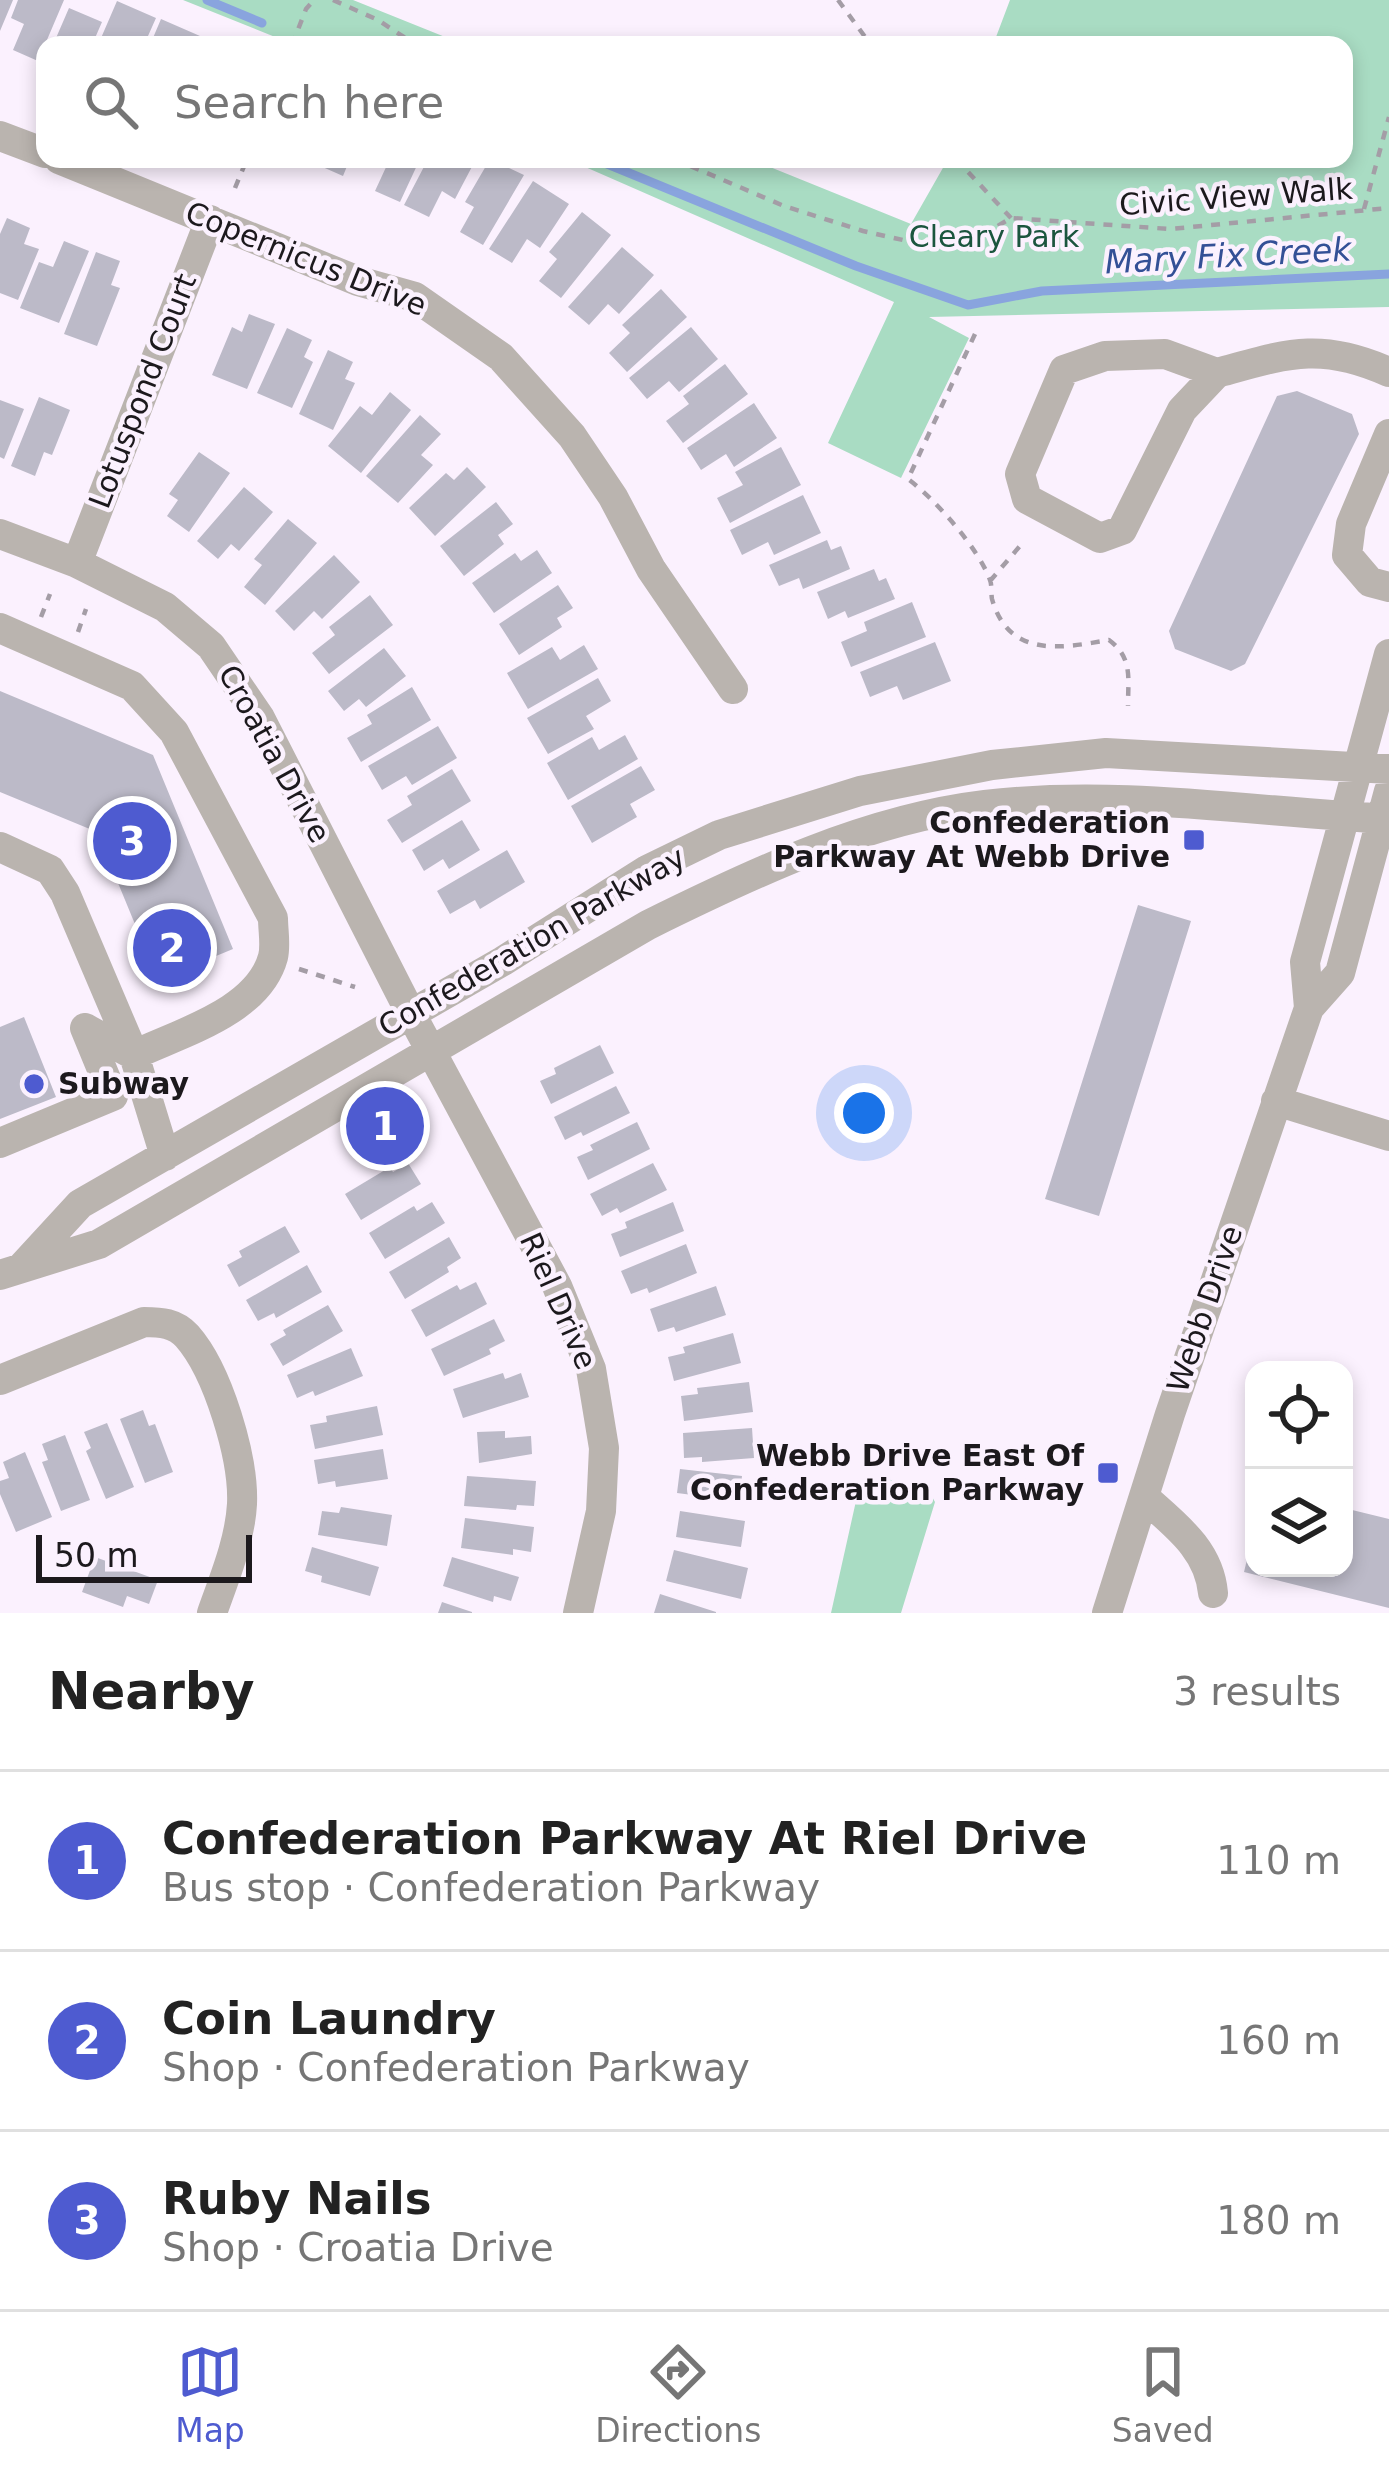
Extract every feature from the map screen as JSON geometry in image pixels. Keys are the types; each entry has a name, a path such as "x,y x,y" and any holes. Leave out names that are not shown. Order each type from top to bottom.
{"street":[{"path":"0,136 36,150"},
{"name":"Copernicus Drive","path":"81,168 358,280 415,297 501,357 582,452 613,497 651,569 733,689"},
{"name":"Lotuspond Court","path":"77,563 210,220"},
{"path":"1217,373 1182,410 1122,530 1100,538 1027,499 1020,474 1064,370 1105,356 1165,354 1217,373 1317,351 1353,356 1389,372"},
{"path":"1389,434 1351,524 1346,555 1370,582 1389,587"},
{"name":"Croatia Drive","path":"0,534 77,563 165,608 211,646 260,718 411,1014"},
{"path":"0,628 133,686 155,708 174,732 272,919 274,952 250,996 134,1054"},
{"name":"Webb Drive","path":"1309,1008 1305,962 1389,654"},
{"name":"Confederation Parkway","path":"11,1271 80,1204 665,861 718,835 860,791 992,765 1106,753 1389,770"},
{"name":"Confederation Parkway","path":"11,1271 99,1244 648,925 742,878 904,823 984,806 1108,800 1345,817 1387,810"},
{"name":"Webb Drive","path":"1108,1613 1309,1008 1340,974 1387,810"},
{"path":"0,847 50,870 65,893 134,1054 165,1156"},
{"name":"Riel Drive","path":"411,1014 557,1286 590,1370 604,1448 601,1511 578,1613"},
{"path":"0,1143 113,1096 86,1028 134,1054"},
{"path":"1276,1101 1389,1136"},
{"path":"0,1380 144,1322 164,1322 185,1334 207,1367 226,1413 242,1503 236,1542 212,1613"},
{"path":"1144,1497 1200,1551 1209,1566 1213,1593"}],"path":[{"path":"295,36 314,0"},
{"path":"333,0 402,36"},
{"path":"838,0 864,36"},
{"path":"1364,209 1389,117"},
{"path":"236,188 244,168"},
{"name":"Civic View Walk","path":"695,168 784,206 925,245 986,233 1011,218 1169,229 1389,208"},
{"path":"964,168 1011,218"},
{"path":"975,334 908,479 934,498 990,580 998,611 1023,641 1063,647 1109,640 1123,651 1129,665 1128,706"},
{"path":"990,580 1020,546"},
{"path":"274,952 303,972 356,987"}],"green space":[{"path":"183,0 353,0 443,36 273,36"},
{"name":"Cleary Park","path":"1010,0 1389,0 1389,307 929,317 969,338 901,478 828,443 894,302 588,168 772,168 911,224 943,168 1353,168 1353,36 996,36"},
{"path":"878,1477 927,1488 935,1502 901,1613 831,1613 858,1492"}],"building":[{"path":"0,0 13,0 0,31"},
{"path":"18,0 64,0 49,36 36,36 36,60 13,50 24,24 11,18"},
{"path":"117,1 156,18 148,36 102,36"},
{"path":"69,8 102,22 96,36 57,36"},
{"path":"161,19 200,36 154,36"},
{"path":"386,168 416,168 400,202 375,191"},
{"path":"423,168 471,168 455,199 442,191 429,217 404,205"},
{"path":"485,168 509,168 524,175 483,245 460,232 474,207 465,202"},
{"path":"533,181 569,204 540,248 527,239 512,263 489,249"},
{"path":"582,212 611,235 561,298 539,281 557,259 549,252"},
{"path":"7,218 30,228 24,244 39,249 18,300 0,293 0,234"},
{"path":"64,241 89,251 59,323 20,308 39,262 53,267"},
{"path":"622,247 654,275 619,314 608,304 589,325 568,307"},
{"path":"96,252 120,261 111,285 120,288 97,346 64,334"},
{"path":"661,289 687,317 627,372 609,353 630,333 622,325"},
{"path":"249,314 275,324 247,389 212,375 232,327 242,332"},
{"path":"691,327 718,359 679,392 669,381 647,399 629,378"},
{"path":"287,328 312,340 304,357 313,362 292,408 257,393"},
{"path":"328,350 353,362 345,379 355,383 333,430 299,414"},
{"path":"725,364 748,394 683,443 666,421 689,404 683,396"},
{"path":"1297,391 1352,414 1359,434 1245,664 1231,671 1175,649 1169,631 1277,396"},
{"path":"390,392 411,410 361,473 328,446 360,406 372,415"},
{"path":"39,397 70,410 52,455 44,452 35,476 11,466"},
{"path":"0,400 24,409 4,459 0,457"},
{"path":"754,403 777,438 734,467 726,454 701,470 687,448"},
{"path":"420,415 441,434 421,455 433,465 398,503 366,476"},
{"path":"781,447 801,485 730,523 717,498 743,485 735,472"},
{"path":"199,452 230,473 189,532 167,516 178,500 169,494"},
{"path":"467,467 486,487 435,536 409,508 446,473 454,480"},
{"path":"244,487 273,512 239,551 231,544 218,559 197,541"},
{"path":"803,495 821,533 774,555 768,542 742,555 730,530"},
{"path":"496,502 513,524 498,535 504,544 464,576 440,546"},
{"path":"288,519 317,543 265,605 244,587 262,565 254,559"},
{"path":"827,540 831,550 841,546 850,569 803,589 799,578 779,586 769,565"},
{"path":"537,550 552,573 494,613 472,583 515,553 521,561"},
{"path":"334,555 360,582 322,619 314,611 294,631 275,611"},
{"path":"874,569 879,581 886,578 895,599 848,618 845,611 828,619 817,592"},
{"path":"558,585 573,608 557,618 562,627 519,655 499,624"},
{"path":"370,595 393,625 329,674 312,653 335,635 329,627"},
{"path":"912,602 926,637 851,667 841,642 867,631 864,622"},
{"path":"935,642 951,681 903,700 897,686 870,697 860,672"},
{"path":"584,645 598,669 528,709 507,673 552,647 560,660"},
{"path":"384,648 406,676 366,707 359,699 344,711 328,691"},
{"path":"598,678 611,701 586,716 594,729 548,754 527,718"},
{"path":"412,687 431,720 361,762 347,738 372,724 367,715"},
{"path":"0,691 153,755 233,949 158,980 97,832 0,792"},
{"path":"438,726 457,758 412,785 406,776 382,790 368,766"},
{"path":"625,735 638,759 568,800 547,763 592,737 599,750"},
{"path":"641,766 655,790 630,804 637,817 592,843 571,806"},
{"path":"452,769 471,801 402,843 387,820 412,805 407,796"},
{"path":"462,820 480,850 449,869 443,859 424,871 412,850"},
{"path":"507,850 525,882 480,909 475,900 450,914 437,891"},
{"path":"1138,905 1191,921 1099,1216 1045,1199"},
{"path":"24,1017 56,1097 0,1119 0,1027"},
{"path":"600,1045 614,1073 551,1104 540,1081 556,1074 554,1068"},
{"path":"616,1086 630,1113 565,1140 554,1117"},
{"path":"637,1122 650,1149 588,1180 577,1157 593,1150 590,1145"},
{"path":"408,1163 421,1184 361,1220 345,1194 390,1167 393,1172"},
{"path":"653,1163 667,1190 620,1213 617,1208 602,1216 590,1194"},
{"path":"432,1202 445,1223 385,1259 369,1233 414,1206 417,1211"},
{"path":"673,1202 684,1231 620,1257 611,1234 627,1228 625,1222"},
{"path":"285,1226 300,1252 239,1287 227,1265 242,1257 239,1251"},
{"path":"449,1237 461,1258 447,1267 449,1272 405,1299 389,1272"},
{"path":"686,1244 697,1273 649,1293 647,1288 631,1294 621,1271"},
{"path":"307,1265 322,1292 276,1318 274,1313 258,1321 246,1300"},
{"path":"476,1282 487,1304 426,1337 411,1310 457,1285 460,1290"},
{"path":"716,1286 726,1315 676,1332 674,1327 658,1332 650,1309"},
{"path":"328,1305 343,1331 283,1366 270,1344 286,1335 283,1330"},
{"path":"494,1319 505,1341 489,1349 491,1354 444,1376 431,1349"},
{"path":"733,1333 741,1363 674,1381 668,1357 685,1353 683,1347"},
{"path":"351,1348 363,1376 315,1396 313,1391 297,1398 287,1375"},
{"path":"503,1373 505,1379 521,1373 529,1397 463,1418 453,1389"},
{"path":"749,1382 753,1412 684,1421 681,1396 698,1394 697,1388"},
{"path":"377,1406 383,1435 315,1449 310,1425 327,1422 326,1416"},
{"path":"143,1410 149,1426 155,1424 173,1472 145,1483 120,1419"},
{"path":"107,1423 134,1487 106,1499 86,1451 91,1448 84,1432"},
{"path":"752,1428 754,1458 702,1462 702,1457 684,1458 683,1433"},
{"path":"505,1431 505,1438 531,1436 532,1454 479,1463 477,1432"},
{"path":"65,1435 90,1500 61,1511 42,1462 48,1460 42,1444"},
{"path":"383,1449 388,1479 336,1487 335,1481 318,1484 314,1460"},
{"path":"25,1452 52,1517 16,1532 0,1494 0,1481 9,1478 3,1462"},
{"path":"680,1469 742,1476 739,1501 677,1493"},
{"path":"467,1476 536,1481 534,1506 517,1505 516,1510 464,1506"},
{"path":"341,1507 392,1515 387,1546 318,1535 322,1511 339,1513"},
{"path":"1353,1510 1389,1519 1389,1608 1264,1577 1353,1577"},
{"path":"680,1511 745,1521 741,1547 676,1537"},
{"path":"465,1518 534,1527 531,1552 513,1549 513,1555 461,1548"},
{"path":"312,1547 379,1567 370,1596 321,1582 322,1576 305,1571"},
{"path":"674,1550 748,1568 741,1599 666,1581"},
{"path":"95,1557 158,1580 149,1604 127,1596 123,1607 82,1592"},
{"path":"452,1557 519,1577 511,1601 494,1596 493,1602 443,1586"},
{"path":"660,1594 716,1612 716,1613 654,1613"},
{"path":"442,1602 472,1612 472,1613 438,1613"}],"waterway":[{"name":"Mary Fix Creek","path":"207,0 262,23"},
{"name":"Mary Fix Creek","path":"617,168 856,266 968,305 1042,291 1389,274"}],"place":[{"name":"Confederation Parkway At Webb Drive","path":"1194,840"},
{"name":"Ruby Nails","path":"132,841"},
{"name":"Coin Laundry","path":"172,948"},
{"name":"Subway","path":"34,1084"},
{"name":"Confederation Parkway At Riel Drive","path":"385,1126"},
{"name":"Webb Drive East Of Confederation Parkway","path":"1108,1473"}]}
